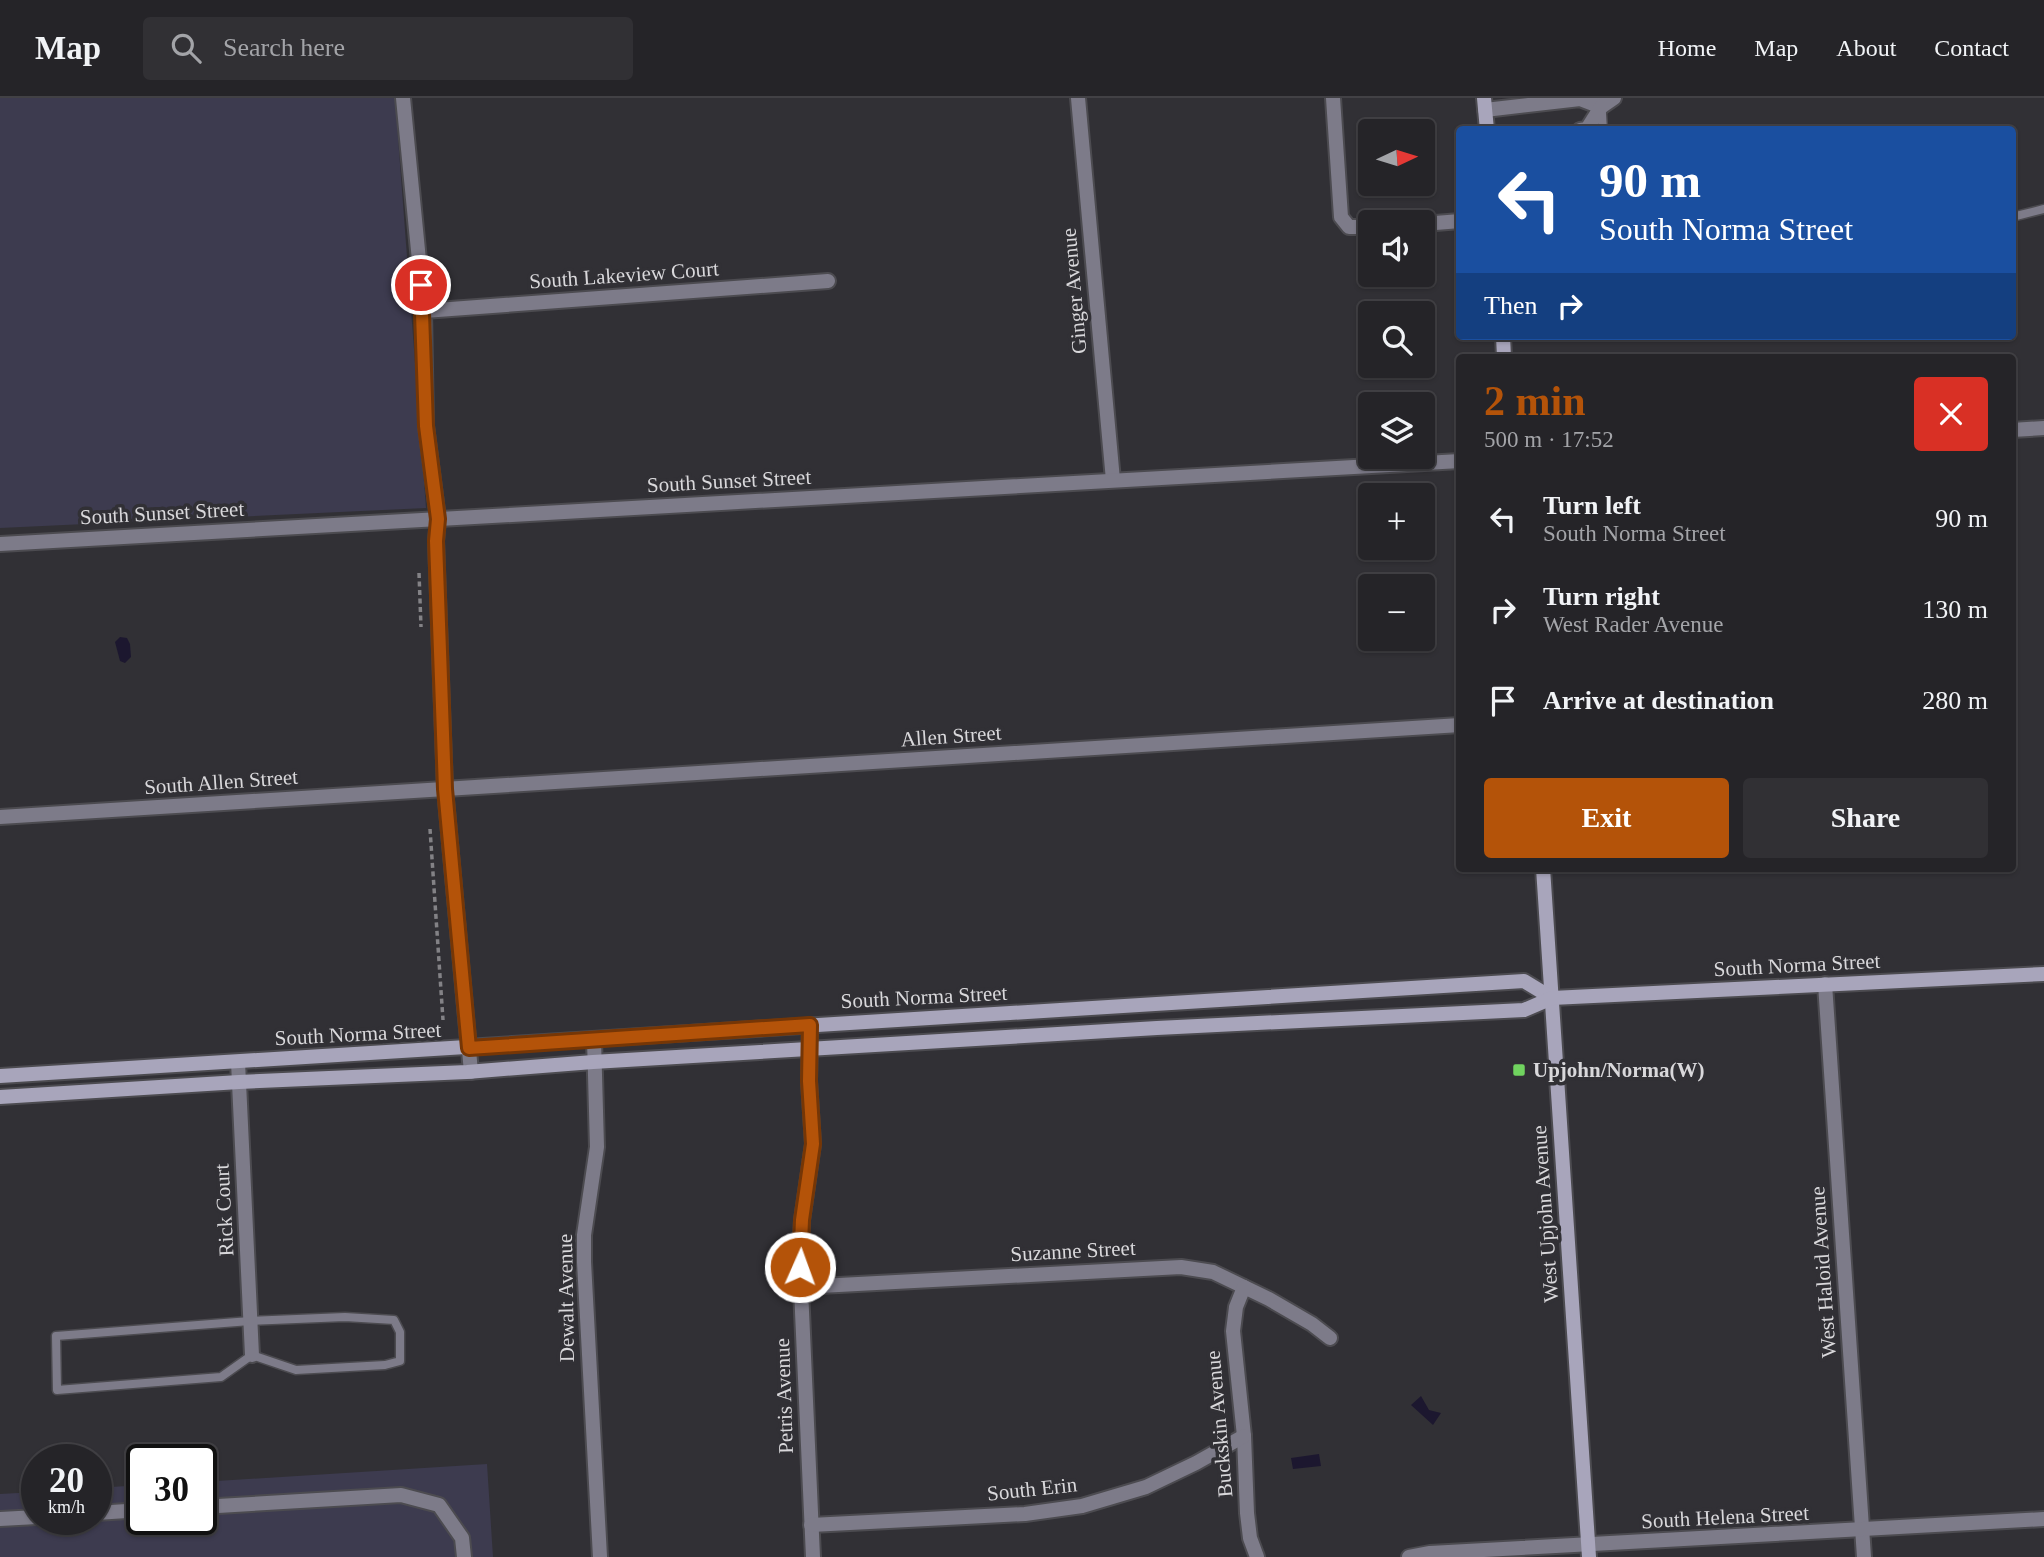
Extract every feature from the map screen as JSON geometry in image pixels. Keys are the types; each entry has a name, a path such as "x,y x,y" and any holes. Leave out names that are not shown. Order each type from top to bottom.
{"street":[{"path":"403,98 424,312 426,426 438,519 436,541 445,789 471,1072"},
{"name":"Ginger Avenue","path":"1078,98 1113,480"},
{"path":"1333,98 1341,217 1349,227 1358,227"},
{"path":"1487,126 1485,104 1580,99 1601,103 1614,98"},
{"path":"1589,126 1601,103"},
{"path":"1435,223 1456,222"},
{"name":"South Lakeview Court","path":"424,312 828,281"},
{"path":"2016,430 2044,428"},
{"name":"South Sunset Street","path":"0,544 1456,461"},
{"name":"Allen Street","path":"445,789 1456,725"},
{"name":"South Allen Street","path":"0,817 445,789"},
{"name":"West Upjohn Avenue","path":"1543,872 1588,1551"},
{"name":"South Norma Street","path":"0,1097 239,1082 471,1072 593,1062 1157,1028 1524,1010 1552,998 2044,974"},
{"name":"South Norma Street","path":"0,1076 1524,981 1552,998"},
{"name":"West Haloid Avenue","path":"1825,985 1864,1557"},
{"name":"Petris Avenue","path":"810,1025 808,1050 813,1144 802,1220 801,1287 813,1557"},
{"name":"Dewalt Avenue","path":"594,1039 597,1147 584,1236 583,1262 600,1557"},
{"name":"Rick Court","path":"238,1062 252,1355"},
{"name":"Suzanne Street","path":"801,1287 1181,1267 1213,1272 1277,1303 1312,1324 1329,1338"},
{"name":"Buckskin Avenue","path":"1244,1287 1236,1307 1233,1331 1244,1436 1247,1513 1250,1538 1257,1557"},
{"name":"South Erin","path":"811,1525 1025,1514 1082,1506 1146,1487 1244,1436"},
{"path":"217,1506 401,1494 439,1504 462,1538 464,1557"},
{"path":"0,1519 21,1518"},
{"name":"South Helena Street","path":"1409,1557 1430,1553 1588,1551 1862,1529 2044,1519"}],"lane":[{"path":"1601,103 1603,126"},
{"path":"2016,217 2044,209"},
{"path":"345,1317 394,1320 400,1332 400,1361 385,1366 296,1370 252,1355 221,1377 58,1390 56,1336 250,1321 345,1317"}],"path":[{"path":"430,829 443,1020"}],"shaded area":[{"path":"0,98 395,98 426,508 0,528"},
{"path":"120,637 127,638 130,644 131,657 125,663 120,661 115,642"},
{"path":"1421,1396 1429,1410 1441,1413 1433,1425 1411,1405"},
{"path":"1319,1454 1321,1466 1293,1469 1291,1458"},
{"path":"487,1464 493,1557 0,1557 0,1494 21,1493 21,1535 112,1535 112,1487 126,1486 126,1535 217,1535 217,1481"}],"place":[{"name":"Upjohn/Norma(W)","path":"1519,1070"}],"route":[{"path":"421,285 426,426 438,519 436,541 445,789 469,1048 810,1025 808,1050 813,1144 802,1220 800,1267"}]}
